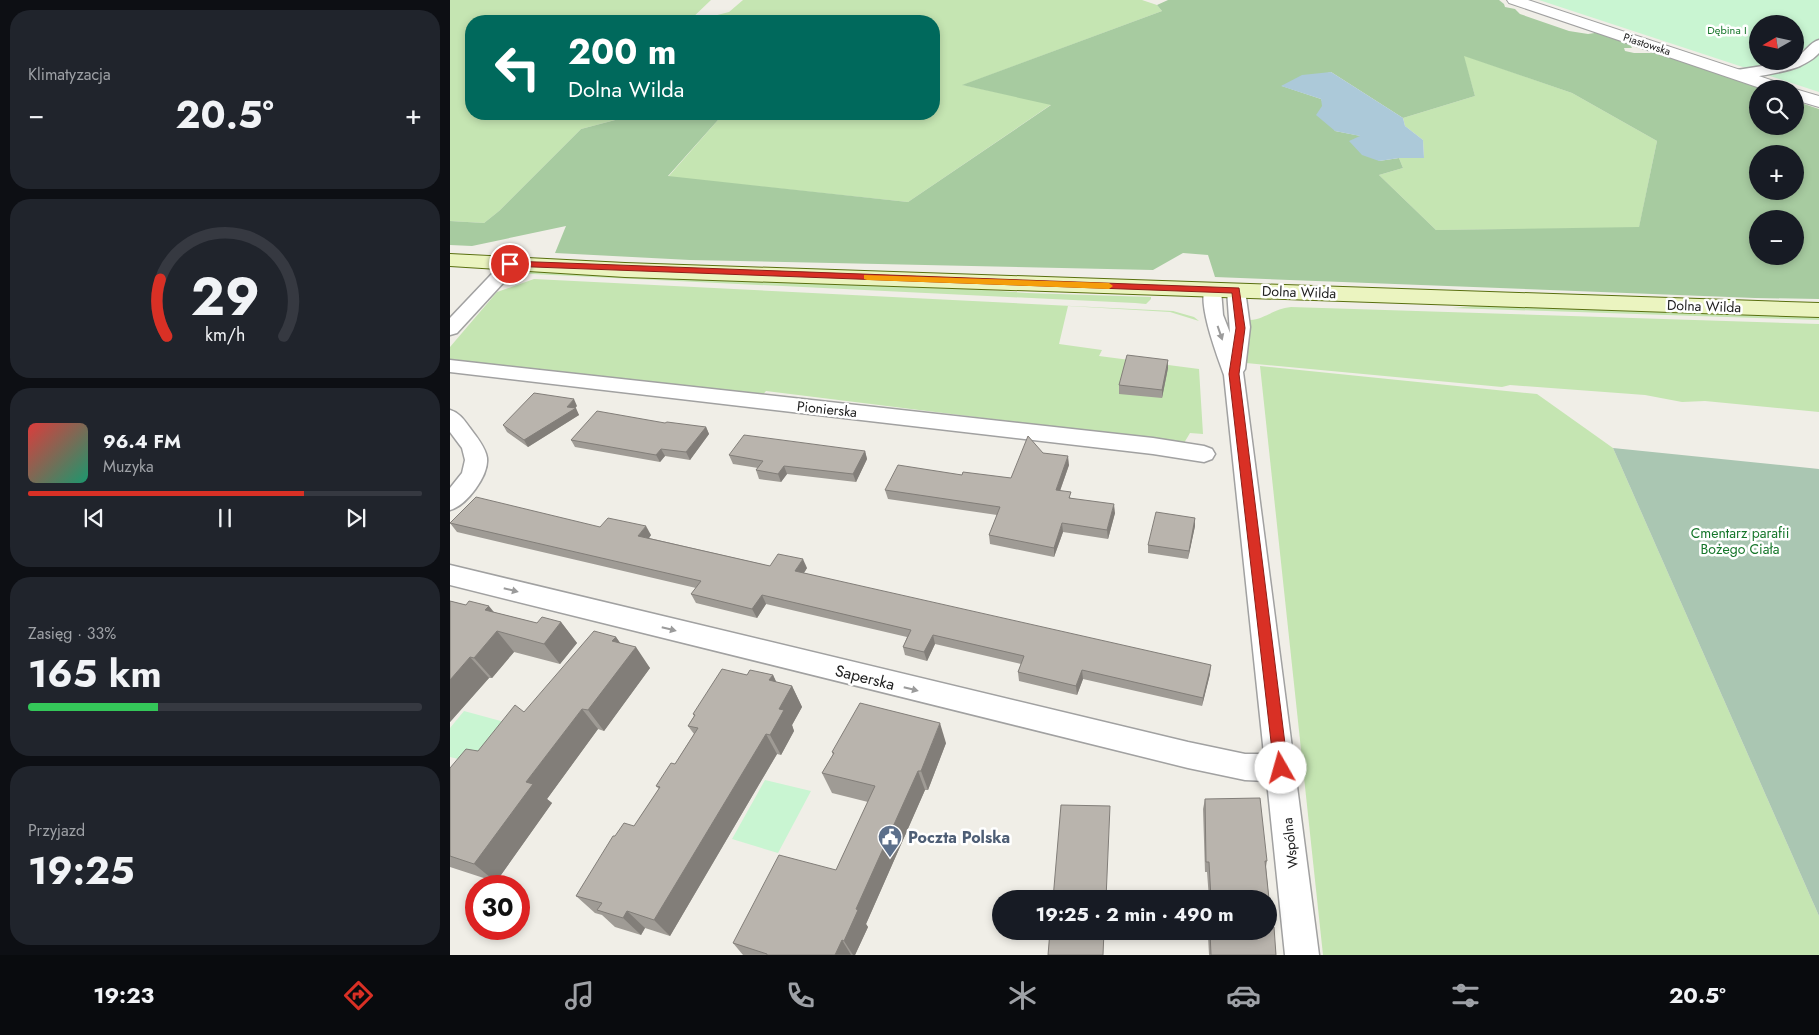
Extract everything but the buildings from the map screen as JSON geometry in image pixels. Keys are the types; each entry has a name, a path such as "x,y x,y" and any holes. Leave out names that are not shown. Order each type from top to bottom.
{"main road":[{"name":"Dolna Wilda","path":"450,260 510,264 1212,290 1819,310"}],"street":[{"name":"Piastowska","path":"1514,0 1754,80"},
{"path":"1737,74 1782,67 1800,61 1819,44"},
{"path":"1804,97 1819,102"},
{"path":"450,329 510,264"},
{"name":"Wspólna","path":"1212,290 1214,315 1234,374 1302,955"},
{"name":"Wspólna","path":"1234,374 1240,328 1236,290"},
{"name":"Pionierska","path":"450,366 1153,446 1204,454"},
{"path":"450,417 474,451 476,458 470,479 450,502"},
{"name":"Saperska","path":"450,575 974,704 1245,767 1281,768"}],"green space":[{"path":"450,0 711,0 695,15 465,15 465,120 615,120 581,129 499,211 484,223 450,221"},
{"path":"743,0 1142,0 1157,5 1162,11 963,85 1052,104 908,202 668,177 718,120 940,120 940,15 717,15 729,12"},
{"path":"1168,0 1499,0 1505,7 1515,9 1520,14 1569,31 1588,34 1601,32 1629,42 1632,48 1624,48 1625,51 1634,53 1663,53 1749,84 1749,135 1804,135 1804,104 1819,109 1819,299 1215,277 1208,255 1183,253 1153,270 690,260 555,253 566,226 472,246 450,245 450,221 484,223 499,211 581,129 615,120 718,120 668,176 908,202 1051,105 962,85 1162,11 1157,5","holes":["1464,56 1572,93 1657,141 1639,227 1436,230 1379,175 1403,168 1399,158 1379,161 1361,136 1335,131 1321,99 1282,86 1331,72 1403,118 1475,96"]},
{"name":"Dębina I","path":"1539,0 1819,0 1819,92 1804,87 1804,80 1782,80 1752,70 1804,70 1804,15 1749,15 1749,69"},
{"path":"1463,55 1572,93 1657,141 1639,228 1436,230 1379,175 1403,168 1399,158 1424,158 1423,140 1405,126 1403,118 1475,96"},
{"path":"517,270 917,285 1027,293 1151,297 1151,299 1146,304 511,273"},
{"path":"534,279 1173,311 1194,317 1199,321 1170,312 1068,306 1059,344 1102,350 1099,356 1199,369 1203,434 1190,433 1184,443 766,391 759,399 450,359 450,347 497,292"},
{"path":"1486,305 1819,316 1819,320 1452,308"},
{"path":"1291,307 1819,324 1819,412 1705,401 1682,402 1645,395 1510,385 1502,387 1246,363 1248,324 1250,320"},
{"path":"1260,366 1537,394 1613,448 1819,916 1819,955 1323,955"},
{"name":"Cmentarz parafii Bożego Ciała","path":"1613,448 1819,469 1819,916"},
{"path":"464,711 523,727 491,767 450,757 450,728"},
{"path":"765,780 811,791 778,853 732,839"}],"water":[{"path":"1331,72 1403,118 1405,126 1423,140 1424,158 1399,158 1379,161 1362,155 1349,141 1360,136 1335,131 1316,115 1322,106 1321,99 1281,86 1302,75"}],"slow traffic":[{"path":"867,277 1109,286"}],"place":[{"name":"Poczta Polska","path":"890,858"}],"route":[{"path":"510,264 625,270 1236,290 1240,328 1234,374 1281,768"}]}
